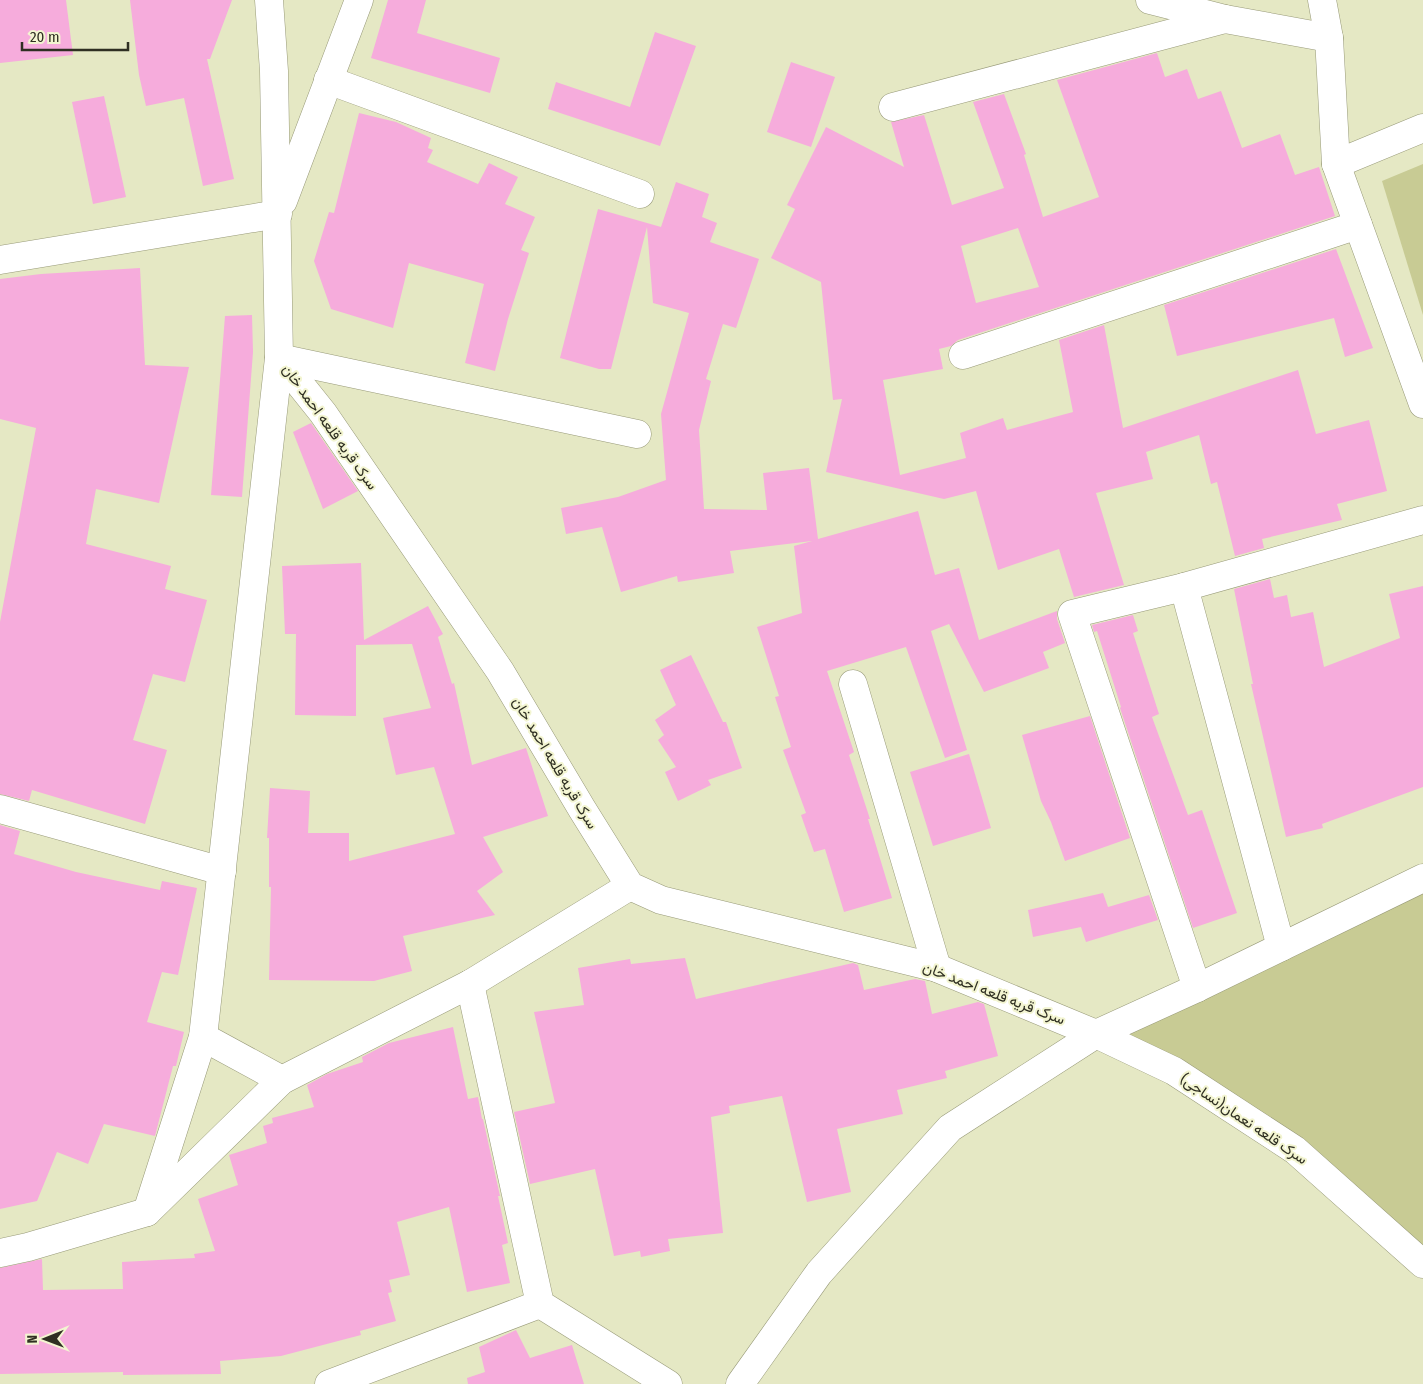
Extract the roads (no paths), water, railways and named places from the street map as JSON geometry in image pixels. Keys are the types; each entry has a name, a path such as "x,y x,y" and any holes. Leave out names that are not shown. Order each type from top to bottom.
{"street":[{"name":"سرک قریه قلعه احمد خان","path":"268,0 274,71 278,214 279,358 323,413 500,671 630,886 661,900 936,968 1096,1034"},
{"name":"سرک قریه قلعه احمد خان","path":"278,214 358,0"},
{"path":"1150,0 1224,19 1329,38"},
{"path":"1322,0 1329,38 1336,164 1423,404"},
{"path":"893,107 1224,19"},
{"path":"328,80 640,194"},
{"path":"1336,164 1423,128"},
{"path":"0,260 278,214"},
{"path":"963,355 1358,225"},
{"path":"147,1212 203,1037 279,358 637,434"},
{"path":"1198,988 1072,614 1184,587 1423,520"},
{"path":"1184,587 1281,946"},
{"path":"853,684 936,968"},
{"path":"0,809 222,871"},
{"path":"740,1384 819,1273 950,1128 1096,1034 1198,988 1423,878"},
{"path":"0,1253 28,1247 147,1212 282,1080 470,984 630,886"},
{"path":"470,984 540,1304 668,1384"},
{"name":"سرک قلعه نعمان(نساجی)","path":"1096,1034 1174,1071 1295,1150 1423,1264"},
{"path":"203,1037 282,1080"},
{"path":"329,1384 540,1304"}]}
